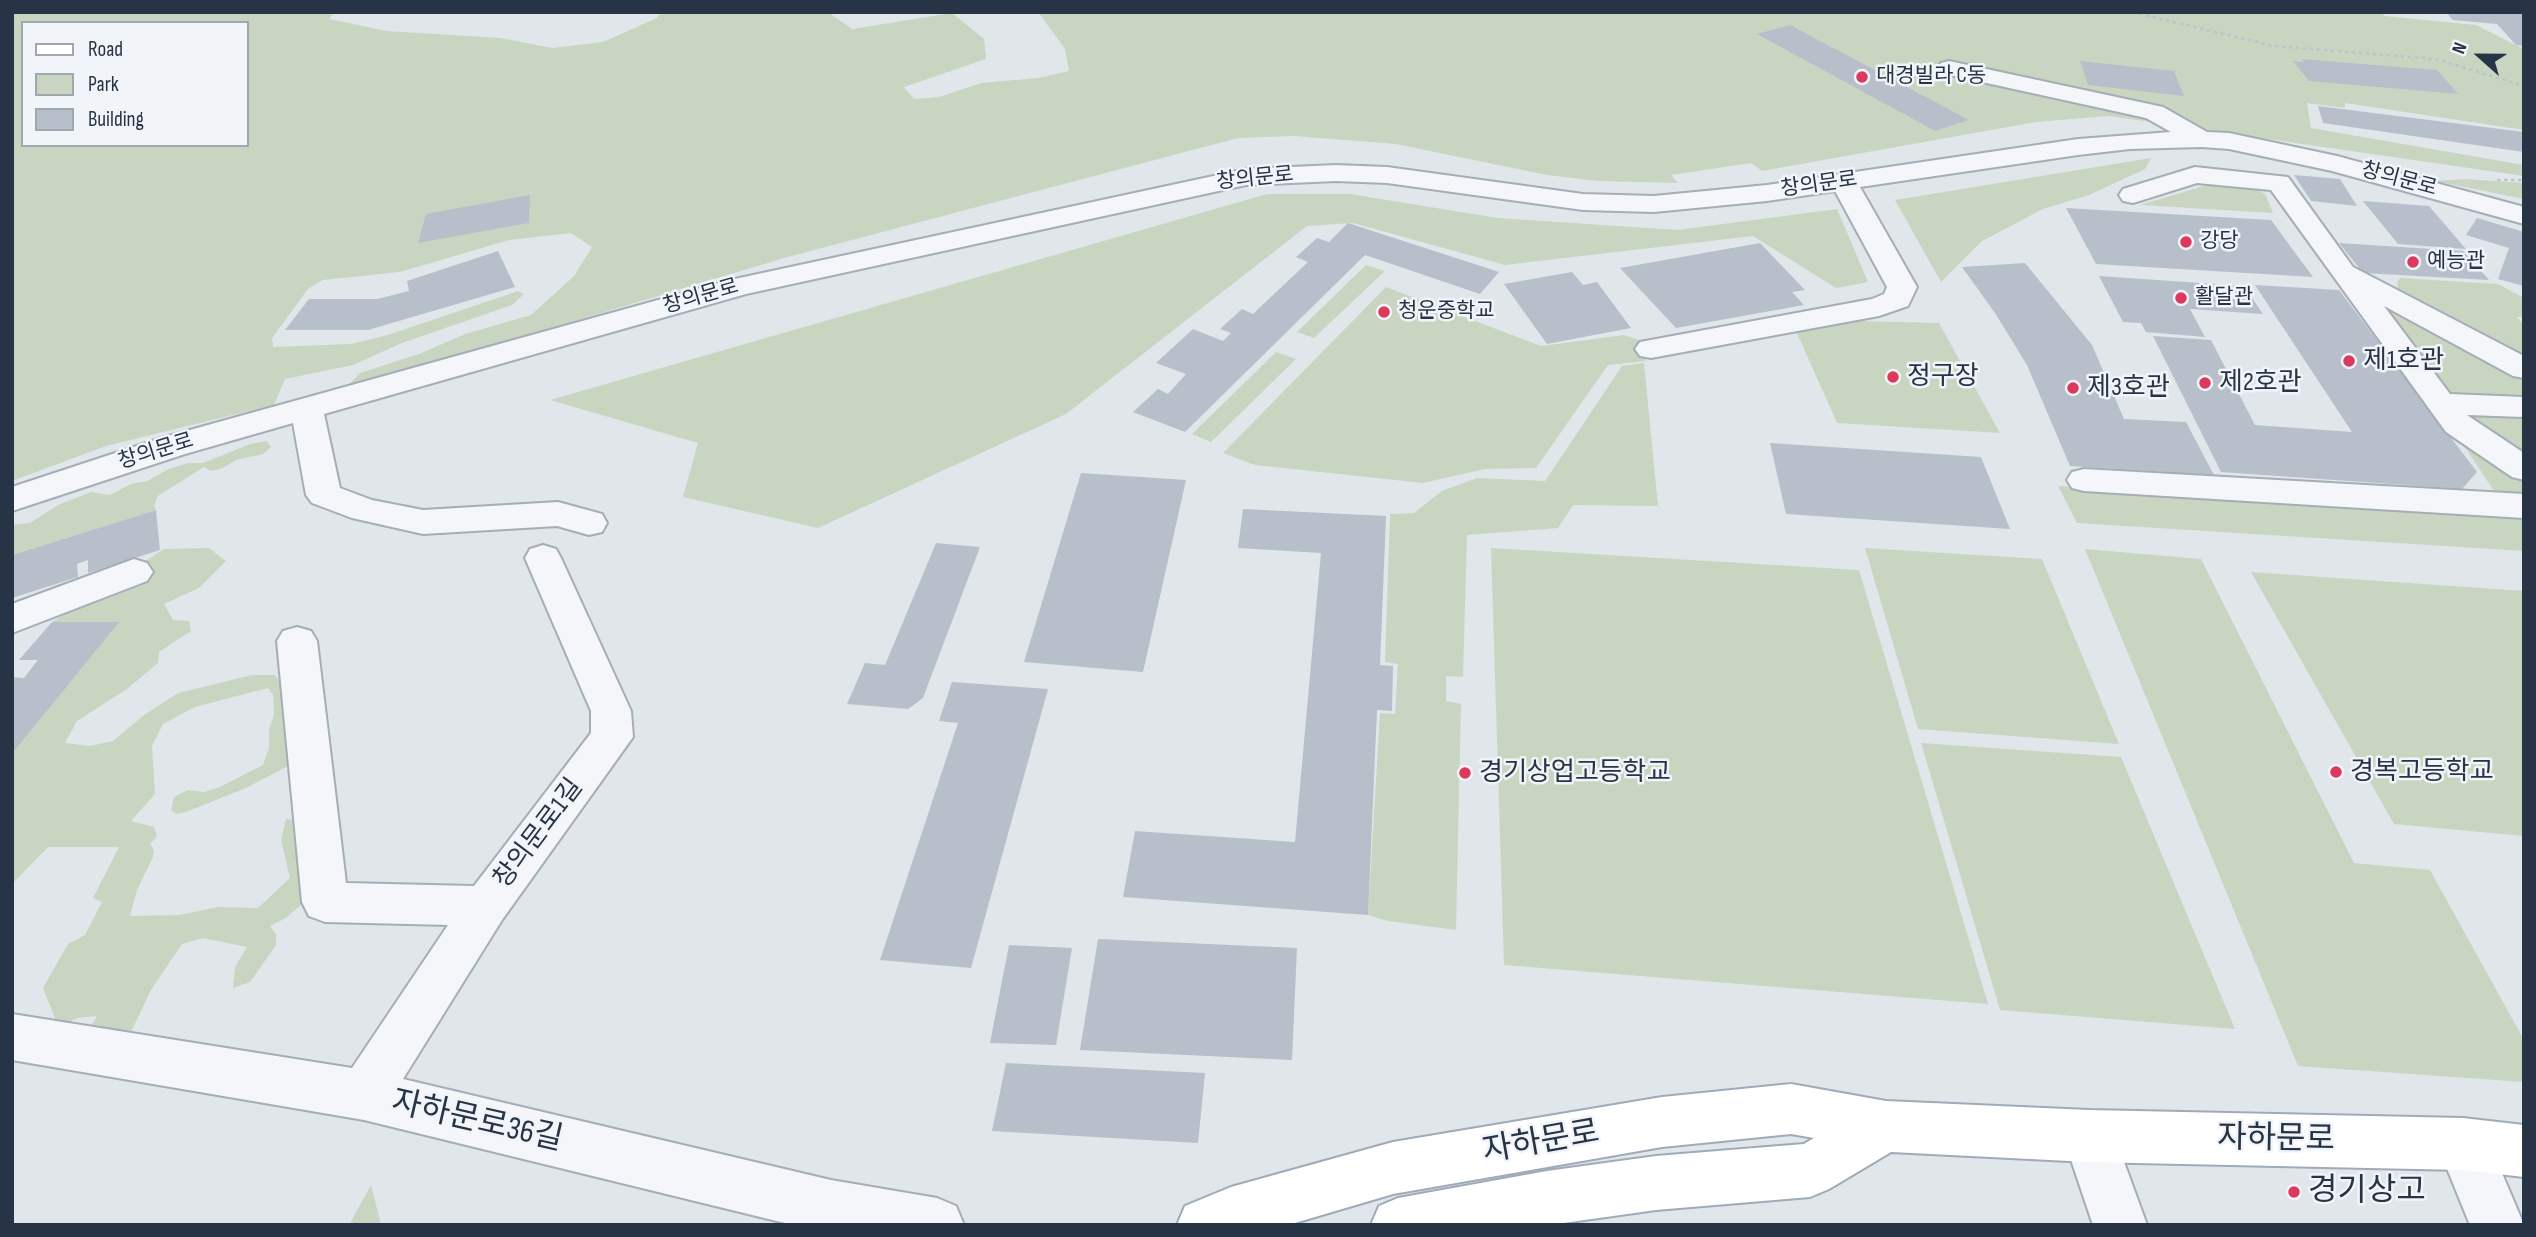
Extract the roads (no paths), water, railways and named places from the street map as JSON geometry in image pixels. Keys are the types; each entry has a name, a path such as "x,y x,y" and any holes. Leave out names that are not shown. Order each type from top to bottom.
{"main road":[{"name":"자하문로","path":"1203,1225 1231,1214 1393,1168 1662,1122 1791,1109 1886,1126 2089,1136 2463,1144 2524,1151"},
{"name":"자하문로","path":"1398,1225 1536,1200 1656,1183 1810,1170 1886,1126"}],"street":[{"path":"1949,68 2154,112 2202,139"},
{"name":"창의문로","path":"12,499 173,446 740,285 1246,177 1336,173 1387,175 1583,202 1654,204 1712,200 2078,147 2130,141 2202,139 2229,141 2337,164 2524,216"},
{"path":"2133,195 2195,175 2279,183 2440,404 2458,425 2524,469"},
{"path":"1651,349 1879,307 1897,300 1902,287 1844,182"},
{"path":"2343,274 2524,369"},
{"path":"2440,404 2524,407"},
{"path":"307,409 324,495 365,510 423,522 558,514 589,523"},
{"path":"2084,480 2524,506"},
{"name":"창의문로1길","path":"364,1095 486,906 611,737 614,723 611,711 543,558"},
{"path":"12,619 134,572"},
{"path":"297,641 325,902 486,906"},
{"name":"자하문로36길","path":"12,1037 364,1095 831,1207 937,1225"},
{"path":"2089,1136 2120,1225"},
{"path":"2463,1144 2498,1225"}],"place":[{"name":"대경빌라 C동","path":"1862,77"},
{"name":"강당","path":"2186,242"},
{"name":"예능관","path":"2413,262"},
{"name":"활달관","path":"2181,298"},
{"name":"청운중학교","path":"1384,312"},
{"name":"제1호관","path":"2349,361"},
{"name":"정구장","path":"1893,377"},
{"name":"제2호관","path":"2205,383"},
{"name":"제3호관","path":"2073,388"},
{"name":"경복고등학교","path":"2336,772"},
{"name":"경기상업고등학교","path":"1465,773"},
{"name":"경기상고","path":"2294,1192"}]}
